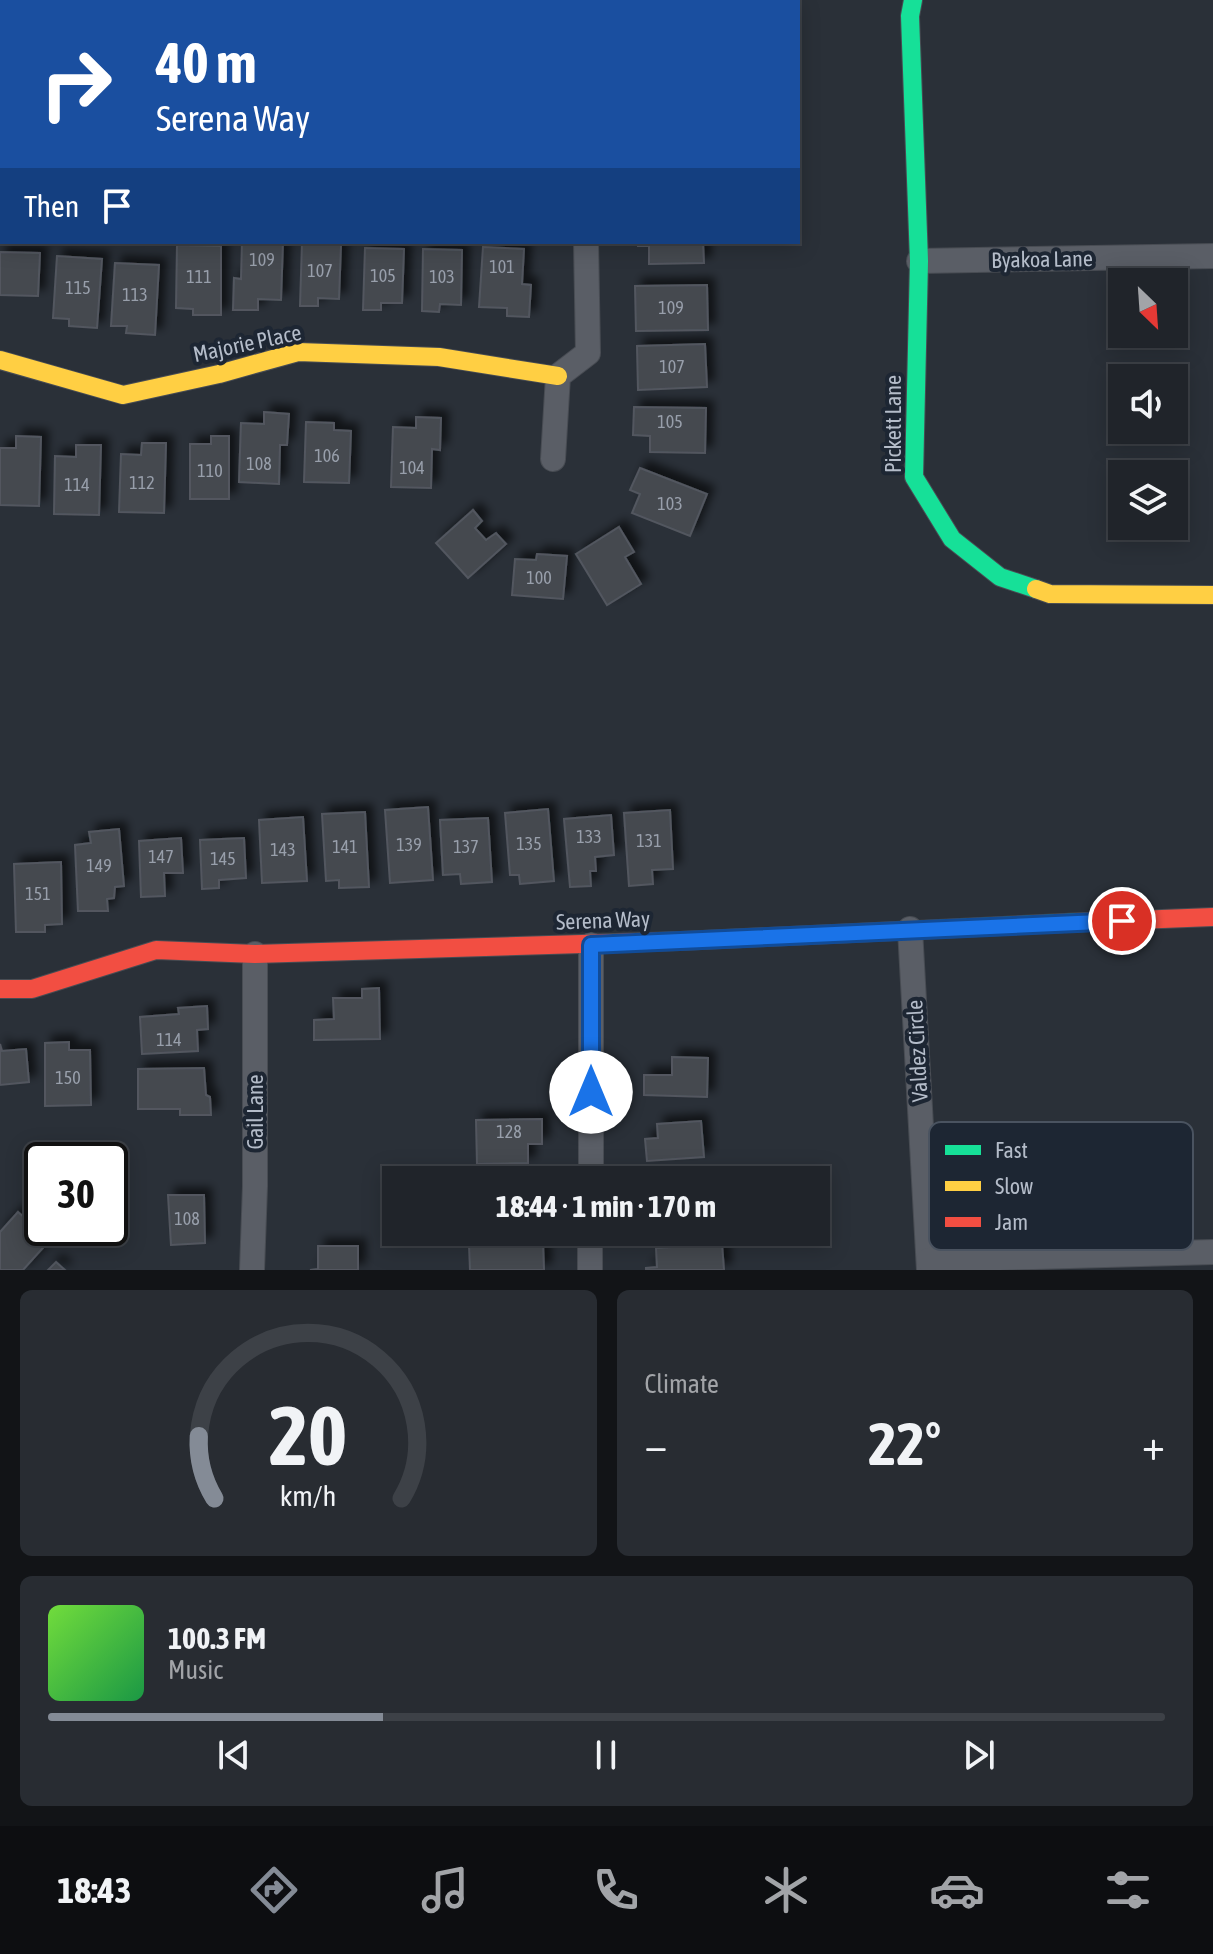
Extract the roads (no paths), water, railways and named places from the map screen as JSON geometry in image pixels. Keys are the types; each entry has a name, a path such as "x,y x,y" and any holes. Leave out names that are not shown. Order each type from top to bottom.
{"street":[{"name":"Pickett Lane","path":"913,0 910,16 919,261 914,477 952,539 1000,577 1050,594 1213,595"},
{"path":"553,459 558,376 588,353 586,244"},
{"name":"Byakoa Lane","path":"919,261 1213,256"},
{"name":"Majorie Place","path":"0,360 123,395 219,374 298,352 439,357 558,376"},
{"name":"Serena Way","path":"0,989 32,989 156,950 255,954 591,945 1213,917"},
{"name":"Valdez Circle","path":"910,929 929,1265"},
{"path":"591,945 591,1166"},
{"name":"Gail Lane","path":"252,1270 255,954"},
{"path":"590,1246 590,1270"},
{"path":"929,1265 1213,1252"}]}
